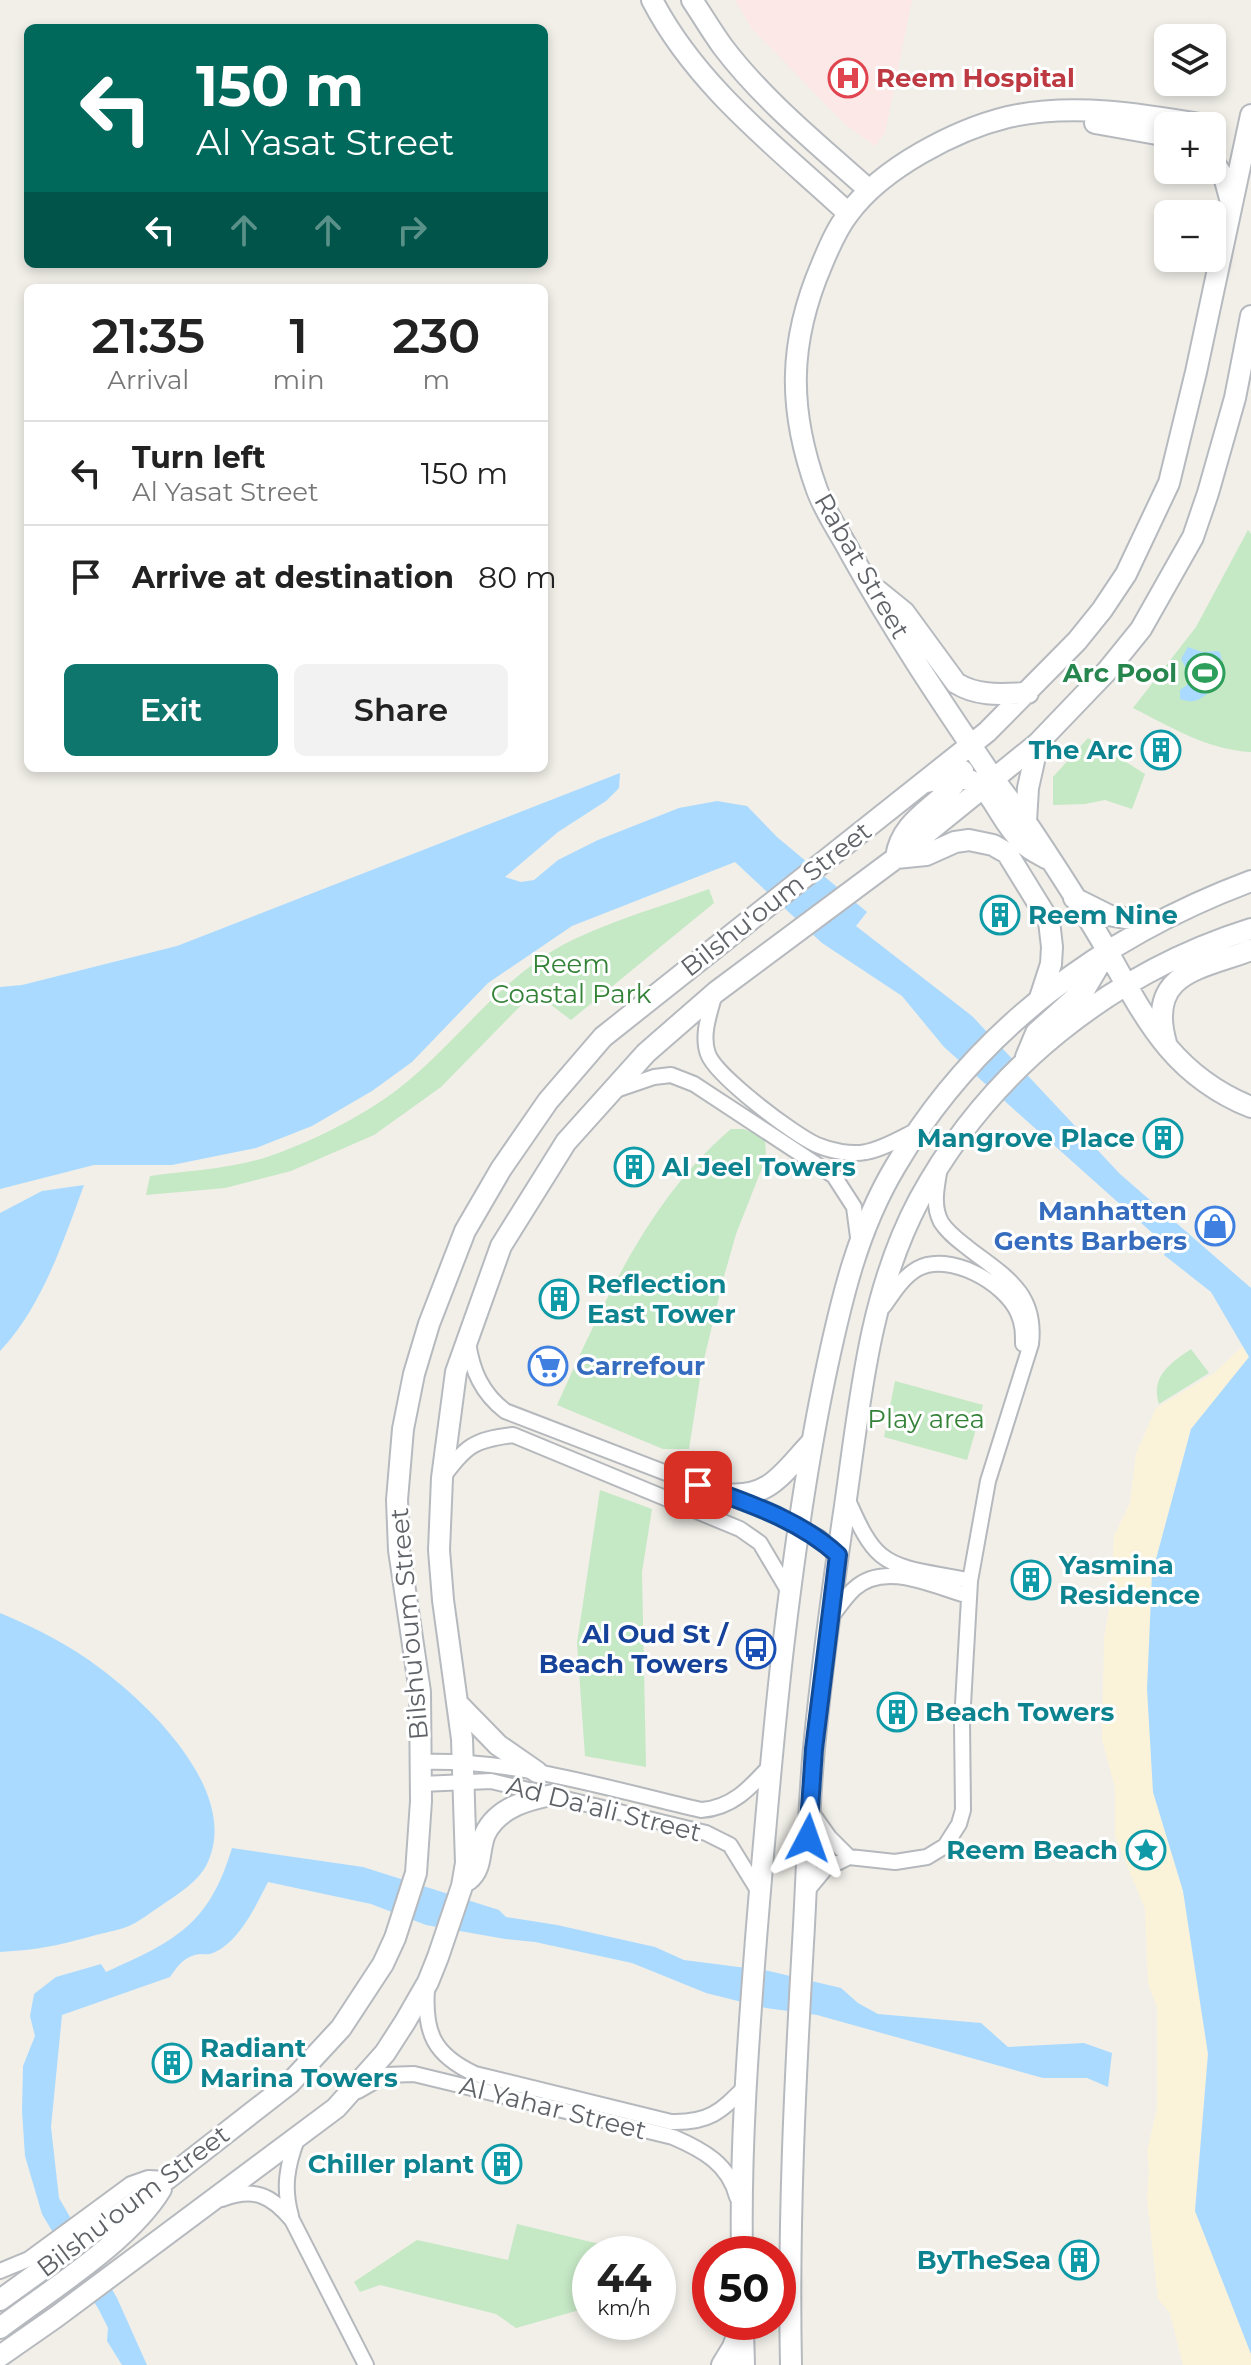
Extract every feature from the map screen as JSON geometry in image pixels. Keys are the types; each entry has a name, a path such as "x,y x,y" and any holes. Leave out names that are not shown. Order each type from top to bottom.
{"main road":[{"path":"652,0 665,25 709,84 848,213"},
{"path":"692,0 724,47 751,79 796,125 869,190"},
{"path":"1040,113 1154,133"},
{"name":"Rabat Street","path":"1154,117 1040,113 1009,117 940,142 869,190 848,213 832,241 805,311 796,354 794,387 801,440 818,494 868,584 970,744 988,784 1026,821 1107,951 1120,989 1150,1027 1209,1087 1251,1107"},
{"name":"Rabat Street","path":"1226,127 1250,129"},
{"name":"Bilshu'oum Street","path":"0,2300 34,2264 112,2219 290,2083 341,2028 383,1964 395,1938 416,1873 420,1833 420,1692 399,1550 397,1500 403,1429 414,1374 429,1324 465,1231 501,1169 548,1101 603,1037 970,744 1028,693 1102,610 1126,574 1169,483 1250,129"},
{"path":"1226,184 1231,211"},
{"name":"Bilshu'oum Street","path":"0,2356 297,2139 336,2108 385,2053 428,1982 462,1886 466,1840 463,1760 440,1563 442,1478 456,1372 501,1246 566,1142 646,1053 764,954 896,858 1038,743 1107,671 1141,629 1193,537 1235,398 1251,316"},
{"path":"868,584 904,612 956,683 968,690 994,694 1028,693"},
{"path":"1026,821 1028,788 1038,743"},
{"path":"970,744 960,777 954,786 909,825 898,846 896,858 926,855 955,842 969,840 993,845 1007,853 1049,921 1051,964 1040,998"},
{"path":"919,784 951,776 988,784 1025,846 1051,860"},
{"path":"742,2236 746,2077 759,1892 790,1593 810,1444 843,1289 859,1243 887,1181 917,1130 1004,1028 1063,980 1153,923 1251,881"},
{"path":"1073,898 1108,915 1153,923"},
{"path":"791,2365 795,2068 814,1749 862,1384 884,1282 902,1236 940,1165 982,1104 1026,1060 1065,1027 1120,989 1176,958 1251,929"},
{"path":"1167,1047 1161,1018 1165,994 1174,983 1204,965 1251,950"},
{"path":"1026,1060 1036,1033 1078,996 1094,977 1107,951"},
{"path":"1063,980 1080,975 1094,977 1120,989"},
{"path":"724,1494 741,1496 771,1486 810,1444"},
{"path":"458,1704 498,1745 537,1772"},
{"path":"462,1886 477,1873 485,1833 502,1814 526,1799 553,1795"},
{"path":"0,2328 44,2295 112,2219"},
{"path":"722,2365 736,2340"},
{"path":"743,2340 744,2365"}],"street":[{"path":"716,992 707,1023 706,1045 713,1064 739,1090 806,1138 838,1151 865,1153 917,1130"},
{"path":"609,1092 654,1077 671,1075 694,1084 834,1176 854,1207 859,1243"},
{"path":"829,1173 838,1161 838,1151"},
{"path":"805,1893 825,1869 849,1857 895,1862 927,1857 954,1837 963,1810 962,1722 970,1581 988,1481 1033,1330 1026,1301 1019,1289 952,1236 942,1223 936,1205 940,1165"},
{"path":"876,1316 916,1269 939,1262 952,1263 1004,1294 1013,1304 1023,1330 1024,1362"},
{"path":"467,1338 476,1376 491,1401 505,1411 724,1494 799,1526 820,1538 838,1555"},
{"path":"442,1478 465,1450 485,1438 513,1435 740,1529 760,1543 790,1593"},
{"path":"846,1496 872,1546 881,1555 893,1563 970,1581"},
{"path":"829,1619 852,1590 875,1576 906,1578 969,1596"},
{"name":"Ad Da'ali Street","path":"422,1762 463,1760 537,1772 701,1810 729,1804 748,1791 770,1766"},
{"name":"Ad Da'ali Street","path":"421,1784 491,1781 719,1838 730,1845 739,1857 759,1892"},
{"path":"810,1810 829,1837 849,1857"},
{"name":"Al Yahar Street","path":"428,1982 426,2009 430,2030 440,2049 453,2063 475,2074 671,2122 694,2123 711,2117 746,2077"},
{"name":"Al Yahar Street","path":"336,2108 366,2085 386,2075 414,2074 673,2137 697,2147 718,2162 733,2180 741,2212"},
{"path":"297,2139 286,2171 286,2197 292,2220 366,2365"},
{"path":"206,2204 245,2192 263,2196 279,2205 292,2220"},
{"path":"0,2271 34,2264"}],"shaded area":[{"name":"Reem Hospital","path":"735,0 912,0 885,133 875,146 847,126 752,29"}],"green space":[{"path":"1248,530 1251,534 1251,752 1205,742 1133,708 1196,627"},
{"path":"1088,738 1145,774 1132,809 1105,800 1053,805 1053,777"},
{"name":"Reem Coastal Park","path":"709,889 714,903 571,1020 534,992 441,1087 374,1135 291,1171 225,1188 146,1195 150,1176 250,1162 298,1145 351,1119 398,1089 507,986 546,955 604,926"},
{"path":"731,1129 744,1129 765,1138 766,1158 736,1234 723,1280 701,1372 689,1449 663,1449 557,1405 610,1293 651,1222 701,1157"},
{"path":"1191,1349 1209,1373 1159,1404 1157,1386 1164,1371"},
{"name":"Play area","path":"895,1381 983,1405 967,1460 884,1437"},
{"path":"600,1490 652,1509 642,1572 646,1767 585,1756 577,1643"},
{"path":"517,2224 572,2237 572,2312 516,2328 496,2314 380,2285 360,2292 354,2282 417,2240 508,2260"}],"sand":[{"name":"Reem Beach","path":"1243,1346 1249,1357 1191,1429 1152,1574 1153,1792 1183,1891 1208,2054 1195,2211 1251,2354 1251,2365 1183,2365 1170,2313 1158,2299 1147,2199 1147,2151 1157,2109 1157,2007 1148,1984 1145,1909 1115,1836 1115,1787 1102,1740 1104,1638 1111,1598 1114,1536 1130,1503 1136,1454 1156,1408 1213,1374"}],"water":[{"name":"Arc Pool","path":"1188,647 1202,652 1219,651 1222,665 1213,688 1192,701 1180,699 1180,690 1187,685 1190,676 1181,659"},
{"path":"620,773 619,788 606,801 558,832 505,877 521,882 534,880 558,860 598,840 679,808 717,801 747,806 777,837 867,912 856,926 972,1016 1120,1174 1251,1288 1251,2354 1195,2211 1208,2054 1183,1891 1153,1792 1147,1689 1152,1574 1191,1429 1249,1357 1211,1292 1164,1255 1168,1247 944,1047 902,996 822,943 735,862 572,926 488,983 412,1062 372,1091 312,1126 256,1148 172,1165 94,1165 0,1189 0,987 22,985 177,946"},
{"path":"84,1185 39,1294 15,1334 0,1351 0,1213 42,1191"},
{"path":"0,1613 77,1652 122,1685 166,1729 186,1754 202,1782 212,1809 214,1837 207,1864 198,1876 181,1892 135,1923 60,1944 0,1952"},
{"path":"232,1848 363,1867 499,1910 506,1917 655,1947 684,1960 769,1971 841,1988 858,2003 878,2014 981,2023 1008,2047 1084,2043 1112,2053 1108,2087 1087,2078 1043,2078 817,2015 766,2008 706,1993 632,1963 535,1942 426,1925 371,1904 268,1882 246,1922 223,1948 186,1959 170,1977 62,2015 51,2127 59,2198 117,2298 147,2365 122,2365 107,2341 108,2328 99,2310 42,2214 25,2156 23,2066 35,2036 30,2016 34,1994 56,1977 101,1964 106,1972 170,1939 200,1913 212,1896"}],"place":[{"name":"Reem Hospital","path":"848,78"},
{"name":"Arc Pool","path":"1205,673"},
{"name":"The Arc","path":"1161,750"},
{"name":"Reem Nine","path":"1000,915"},
{"name":"Mangrove Place","path":"1163,1138"},
{"name":"Al Jeel Towers","path":"634,1167"},
{"name":"Manhatten Gents Barbers","path":"1215,1226"},
{"name":"Reflection East Tower","path":"559,1299"},
{"name":"Carrefour","path":"548,1366"},
{"name":"Yasmina Residence","path":"1031,1580"},
{"name":"Al Oud St / Beach Towers","path":"756,1649"},
{"name":"Beach Towers","path":"897,1712"},
{"name":"Reem Beach","path":"1146,1850"},
{"name":"Radiant Marina Towers","path":"172,2063"},
{"name":"Chiller plant","path":"502,2164"},
{"name":"ByTheSea","path":"1079,2260"}],"route":[{"path":"698,1485 799,1526 820,1538 838,1555 814,1749 808,1838"}]}
